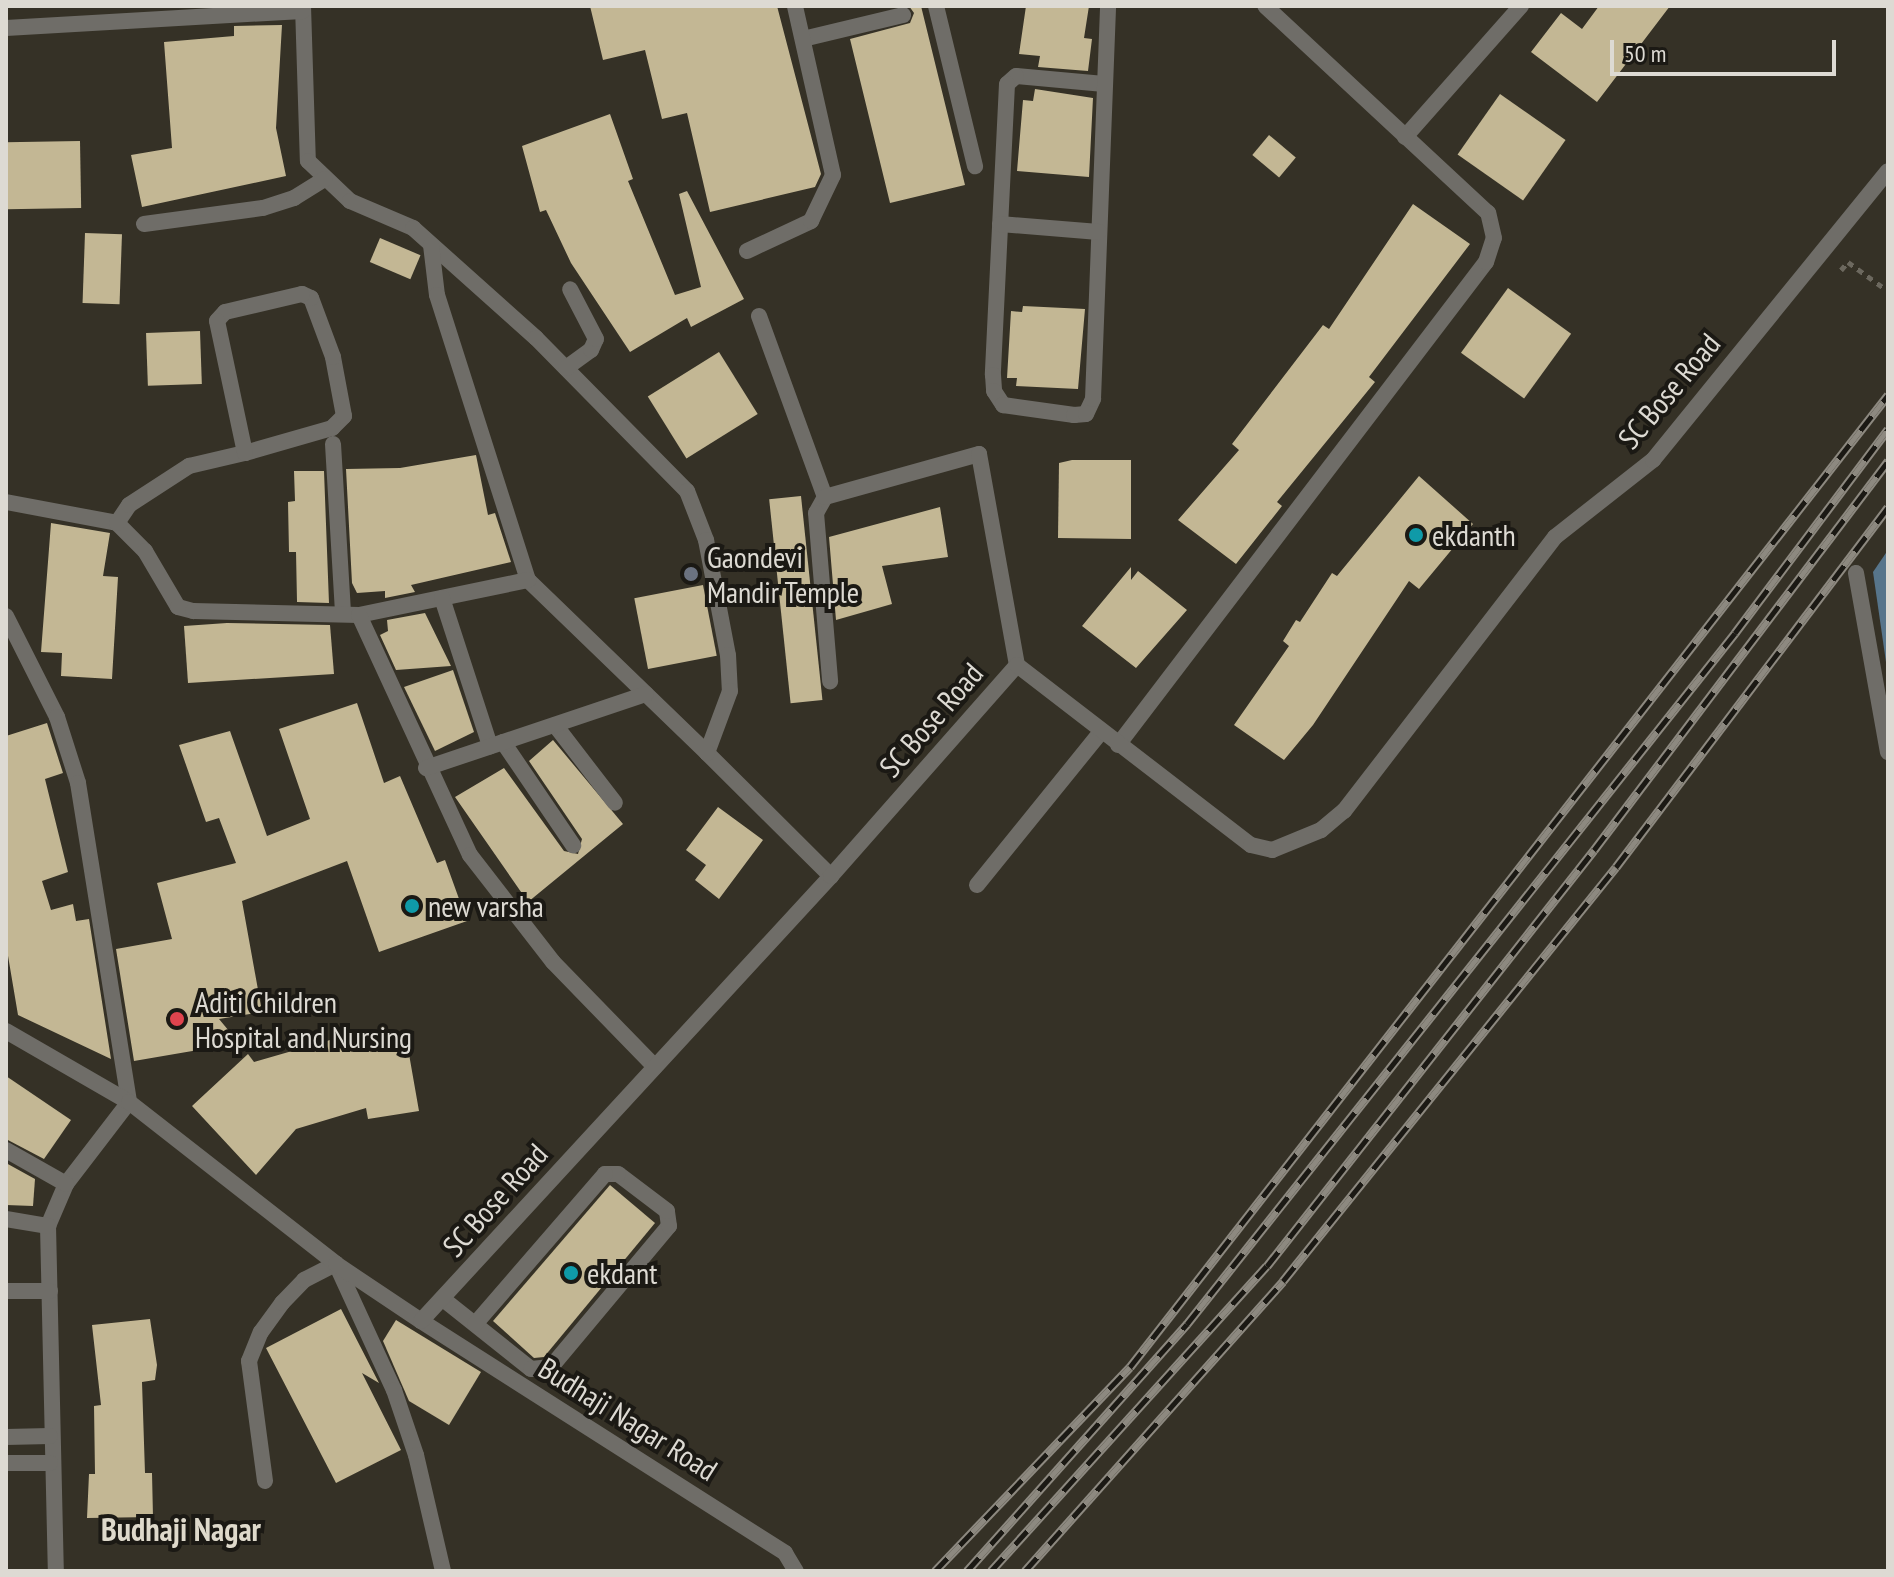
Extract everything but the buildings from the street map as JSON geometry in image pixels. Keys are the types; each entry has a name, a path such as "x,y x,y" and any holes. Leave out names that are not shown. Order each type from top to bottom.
{"street":[{"path":"747,251 811,221 833,175 795,6"},
{"path":"936,6 975,166"},
{"path":"1104,84 1009,78 994,391 1003,405 1074,415 1086,414 1093,399 1108,6"},
{"path":"1118,745 1486,262 1494,238 1488,213 1265,6"},
{"path":"1405,137 1521,6"},
{"path":"6,28 124,13 303,9 304,140 308,161 350,201 413,228 566,368 687,491 706,540 730,691 707,753"},
{"path":"803,39 903,15"},
{"name":"SC Bose Road","path":"421,1321 831,876 1017,665 1251,845 1272,850 1321,830 1344,811 1555,537 1653,460 1888,171"},
{"path":"144,224 263,208 294,198 324,179"},
{"path":"1000,224 1099,232"},
{"path":"431,245 437,295 528,580 831,876"},
{"path":"566,368 591,350 596,339 570,289"},
{"path":"117,523 129,505 189,466 245,453 332,428 344,416 333,357 311,298 302,294 225,312 217,321 245,453"},
{"path":"759,316 825,497"},
{"path":"333,444 351,613 470,855 553,962 655,1067"},
{"path":"830,681 816,513 825,497 979,454 1017,665"},
{"path":"6,502 117,523 145,551 178,607 245,614 351,613 528,580"},
{"path":"1856,573 1888,752"},
{"path":"442,598 496,744 573,845"},
{"path":"6,616 57,717 78,783 129,1102 66,1184 48,1226 50,1463 56,1571"},
{"path":"426,768 646,694"},
{"path":"555,725 615,803"},
{"path":"977,885 1101,732"},
{"path":"6,1031 129,1102 336,1264 421,1321"},
{"path":"6,1150 66,1184"},
{"path":"443,1299 531,1369 551,1367 669,1226 667,1211 618,1174 605,1174 475,1324"},
{"path":"6,1219 48,1226"},
{"path":"265,1481 249,1361 261,1332 282,1303 304,1280 336,1264"},
{"path":"336,1264 394,1390 416,1455 443,1571"},
{"path":"6,1291 50,1291"},
{"name":"Budhaji Nagar Road","path":"421,1321 785,1553 796,1571"},
{"path":"6,1437 50,1436"},
{"path":"6,1463 50,1463"}],"path":[{"path":"1848,262 1888,291"}],"water":[{"path":"1888,550 1888,676 1873,572"}],"railway":[{"path":"935,1571 1130,1367 1888,395"},
{"path":"967,1571 1187,1324 1735,633 1888,429"},
{"path":"991,1571 1267,1266 1594,850 1888,461"},
{"path":"1025,1571 1283,1281 1616,867 1888,507"}],"place":[{"name":"ekdanth","path":"1416,535"},
{"name":"Gaondevi Mandir Temple","path":"691,574"},
{"name":"new varsha","path":"412,906"},
{"name":"Aditi Children Hospital and Nursing","path":"177,1019"},
{"name":"ekdant","path":"571,1273"}],"district":[{"name":"Budhaji Nagar","path":"181,1529"}]}
